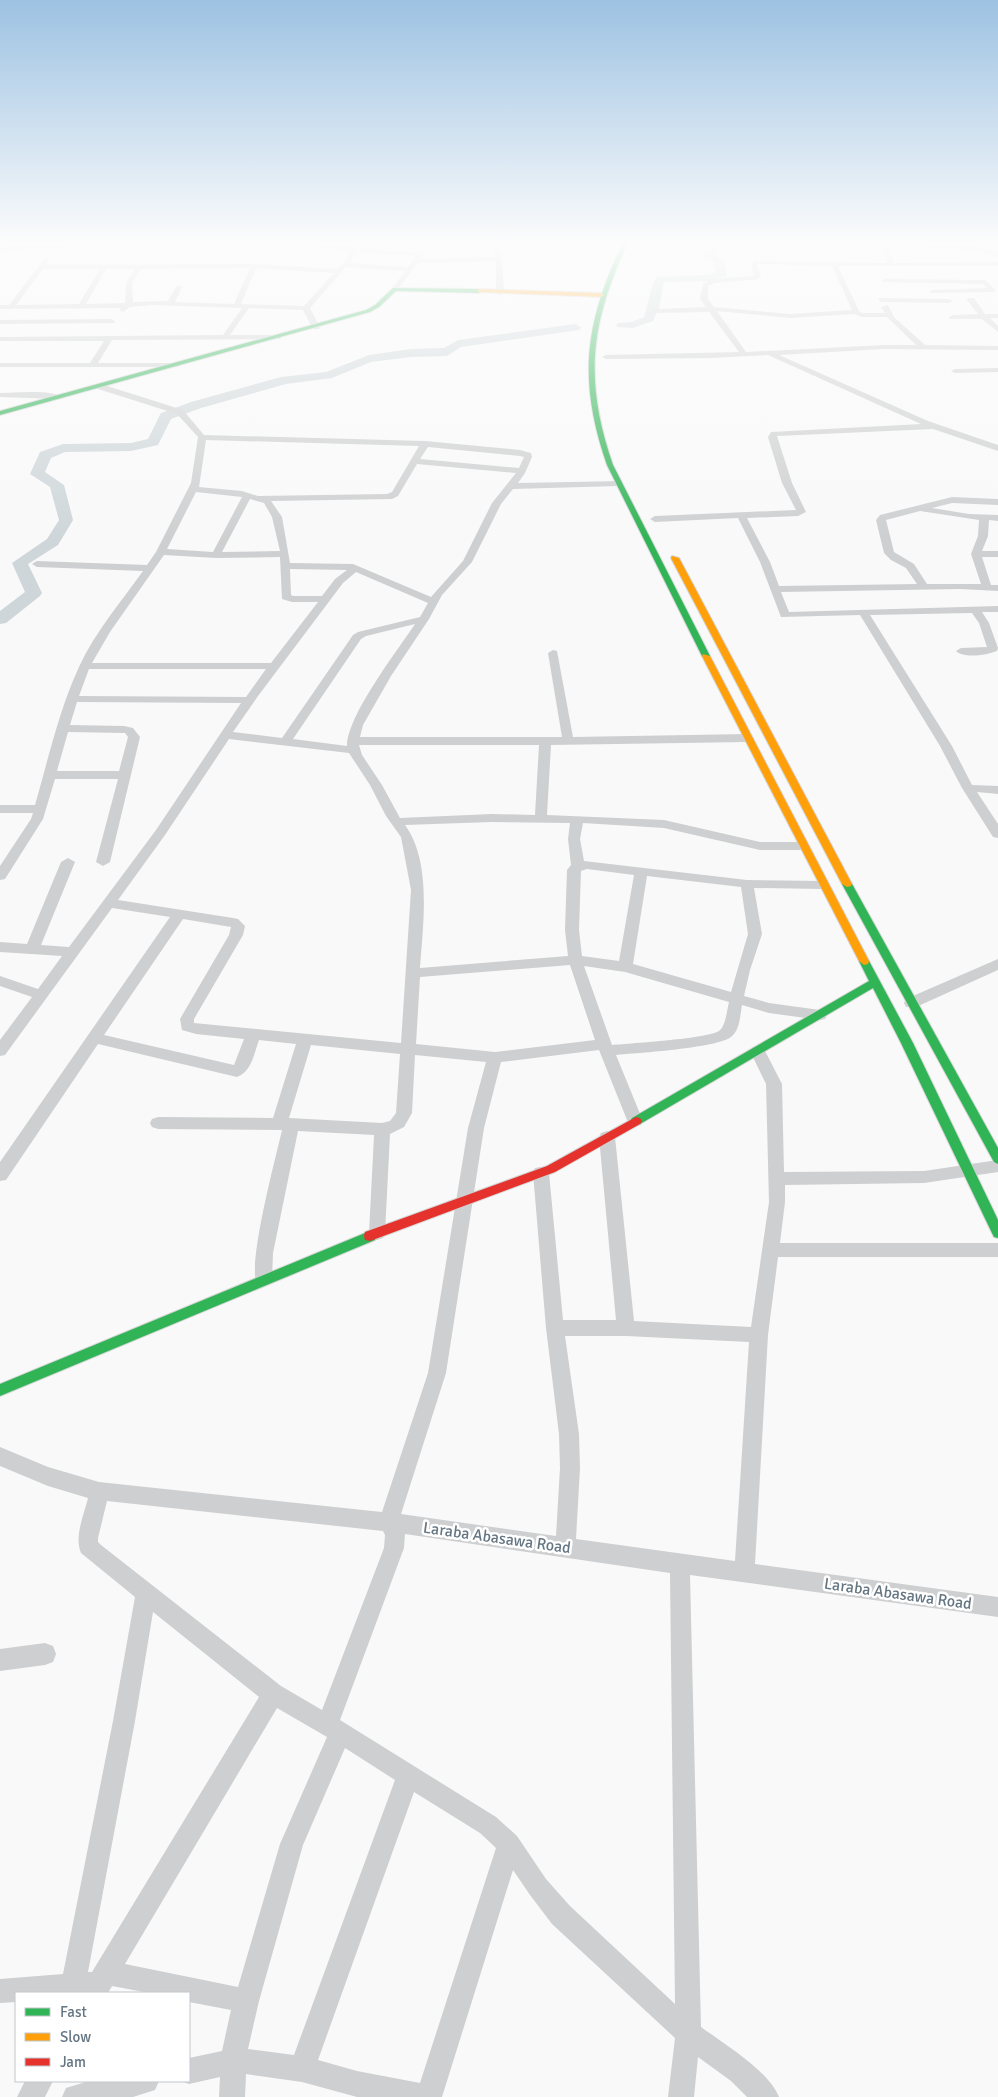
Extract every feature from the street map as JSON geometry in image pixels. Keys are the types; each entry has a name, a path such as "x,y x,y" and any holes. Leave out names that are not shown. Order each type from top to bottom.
{"main road":[{"path":"0,413 260,343"},
{"path":"593,343 591,378 596,416 610,464 747,738 907,1042 998,1233"},
{"path":"606,343 606,362"},
{"path":"669,546 774,750 998,1159"},
{"path":"0,1390 262,1279 377,1233 464,1203 541,1173 636,1121 875,982"}],"street":[{"path":"93,364 103,343"},
{"path":"736,343 744,354"},
{"path":"919,343 923,347"},
{"path":"606,362 884,347 998,348"},
{"path":"982,348 988,356"},
{"path":"769,353 933,426 998,448"},
{"path":"0,365 177,365"},
{"path":"955,371 997,367"},
{"path":"98,386 179,411 202,437 425,444 526,454 528,457 522,471 512,486 497,503 467,562 433,602 380,684 357,725 353,746 396,822 407,837 418,890 404,1114 400,1123 394,1128 382,1129 285,1124 158,1123"},
{"path":"0,395 58,397"},
{"path":"655,520 801,512 787,483 772,435 933,426"},
{"path":"0,876 38,820 49,775 84,666 105,632 132,596 148,568 161,552 196,483 202,437"},
{"path":"259,498 389,496 395,494 425,444"},
{"path":"415,461 522,471"},
{"path":"512,486 619,483"},
{"path":"192,489 248,495 267,501 277,518 285,554 286,597 326,599"},
{"path":"216,555 248,495"},
{"path":"924,587 910,566 894,558 889,553 881,520 888,514 961,499 998,502"},
{"path":"919,508 984,518 986,516 998,518"},
{"path":"741,516 760,556 766,562 774,589 785,615 998,610"},
{"path":"984,518 983,536 976,554 987,587"},
{"path":"161,552 216,555 285,554"},
{"path":"976,554 998,554"},
{"path":"37,564 148,568"},
{"path":"286,566 355,568 433,602"},
{"path":"0,1051 5,1036 42,995 161,832 225,734 274,666 340,581 355,568"},
{"path":"774,589 998,588"},
{"path":"960,651 992,651 992,640 976,611"},
{"path":"863,612 946,746 968,788 998,834"},
{"path":"286,741 357,637 372,631 424,618"},
{"path":"984,623 998,623"},
{"path":"552,653 568,741"},
{"path":"84,666 274,666"},
{"path":"72,699 250,700"},
{"path":"64,728 129,730 134,737 103,862"},
{"path":"225,734 353,746 545,740 747,738"},
{"path":"541,818 545,740"},
{"path":"49,775 124,775"},
{"path":"968,788 998,790"},
{"path":"0,809 41,809"},
{"path":"396,822 492,818 578,818 664,824 760,846 803,846"},
{"path":"578,818 574,839 578,866"},
{"path":"0,853 17,853"},
{"path":"32,950 68,862"},
{"path":"578,866 747,884 823,885"},
{"path":"578,866 574,870 572,930 576,960 606,1047 636,1121"},
{"path":"625,967 641,872"},
{"path":"109,903 233,922 238,926 236,935 187,1019 187,1026 196,1029 253,1035 495,1056 697,1041 724,1035 730,1029 743,970 755,934 747,884"},
{"path":"0,1175 180,914"},
{"path":"0,948 73,952"},
{"path":"412,973 576,960 625,967 769,1008 820,1015"},
{"path":"911,1003 998,964"},
{"path":"0,981 42,995"},
{"path":"94,1038 237,1071 242,1066 253,1035"},
{"path":"262,1279 264,1253 285,1124 305,1040"},
{"path":"744,1573 759,1336 777,1202 774,1084 758,1051"},
{"path":"232,2097 233,2061 246,2001 292,1844 334,1729 394,1548 395,1535 389,1522 437,1373 476,1128 495,1056"},
{"path":"377,1233 382,1129"},
{"path":"607,1137 626,1328"},
{"path":"777,1179 924,1177 998,1166"},
{"path":"541,1173 555,1328 569,1434 570,1468 565,1547"},
{"path":"771,1250 998,1250"},
{"path":"555,1328 626,1328 759,1336"},
{"name":"Laraba Abasawa Road","path":"0,1456 30,1471 64,1483 98,1491 389,1522 998,1607"},
{"path":"98,1491 88,1546 273,1694 334,1729 488,1824 509,1844 538,1888 561,1915 688,2033 740,2072 766,2097"},
{"path":"680,1564 688,2033 681,2097"},
{"path":"93,1984 124,1720 146,1593"},
{"path":"0,1660 45,1654"},
{"path":"93,1984 273,1694"},
{"path":"302,2069 408,1774"},
{"path":"429,2097 509,1844"},
{"path":"0,1991 93,1984 165,1992"},
{"path":"190,1995 246,2001"},
{"path":"190,2071 233,2061 258,2062 302,2069 357,2084 424,2097"},
{"path":"30,2097 39,2082"},
{"path":"75,2097 142,2082"}],"waterway":[{"path":"0,619 34,593 20,563 53,542 66,520 57,485 37,474 45,455 63,448 131,447 153,442 166,416 196,405 285,380 328,375 369,359 411,353 447,352 458,344 466,343"}],"traffic: fast":[{"path":"0,413 253,343"},
{"path":"593,343 591,381 594,409 600,437 610,465 706,656"},
{"path":"847,884 998,1159"},
{"path":"864,961 907,1043 998,1233"},
{"path":"636,1121 875,982"},
{"path":"0,1390 370,1236"}],"traffic: slow":[{"path":"675,558 847,884"},
{"path":"706,656 864,961"}],"traffic: jam":[{"path":"370,1236 551,1169 636,1121"}]}
